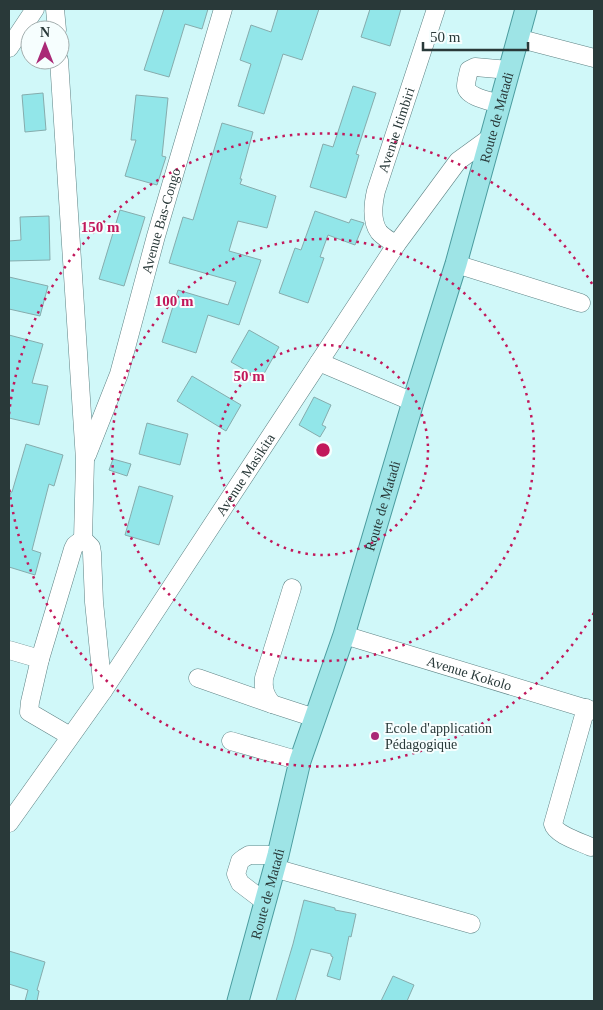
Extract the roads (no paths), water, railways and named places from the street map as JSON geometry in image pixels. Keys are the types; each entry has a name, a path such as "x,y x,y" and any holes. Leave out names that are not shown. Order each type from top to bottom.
{"main road":[{"name":"Route de Matadi","path":"238,1001 276,861 300,761 344,635 456,264 526,9"}],"street":[{"path":"9,48 35,9"},
{"name":"Avenue Bas-Congo","path":"85,460 119,374 156,236 223,9"},
{"name":"Avenue Itimbiri","path":"396,245 379,232 374,221 373,206 376,191 436,9"},
{"path":"517,38 594,58"},
{"path":"500,104 472,95 467,91 469,70 475,67 509,70"},
{"path":"60,70 85,460 83,539 91,547 92,553 94,602 103,691"},
{"name":"Avenue Masikita","path":"9,822 103,691 396,245 458,161 491,137"},
{"path":"456,264 581,303"},
{"path":"319,362 413,402"},
{"path":"70,736 29,712 40,659 73,549 83,539"},
{"path":"272,704 263,688 264,678 292,588"},
{"name":"Avenue Kokolo","path":"344,635 590,709"},
{"path":"9,650 40,659"},
{"path":"198,678 315,718"},
{"path":"590,709 553,824 554,828 562,833 591,847"},
{"path":"232,741 300,761"},
{"path":"265,902 240,882 236,874 240,861 250,855 276,861 471,924"}],"place":[{"name":"Ecole d'application Pédagogique","path":"375,736"}]}
